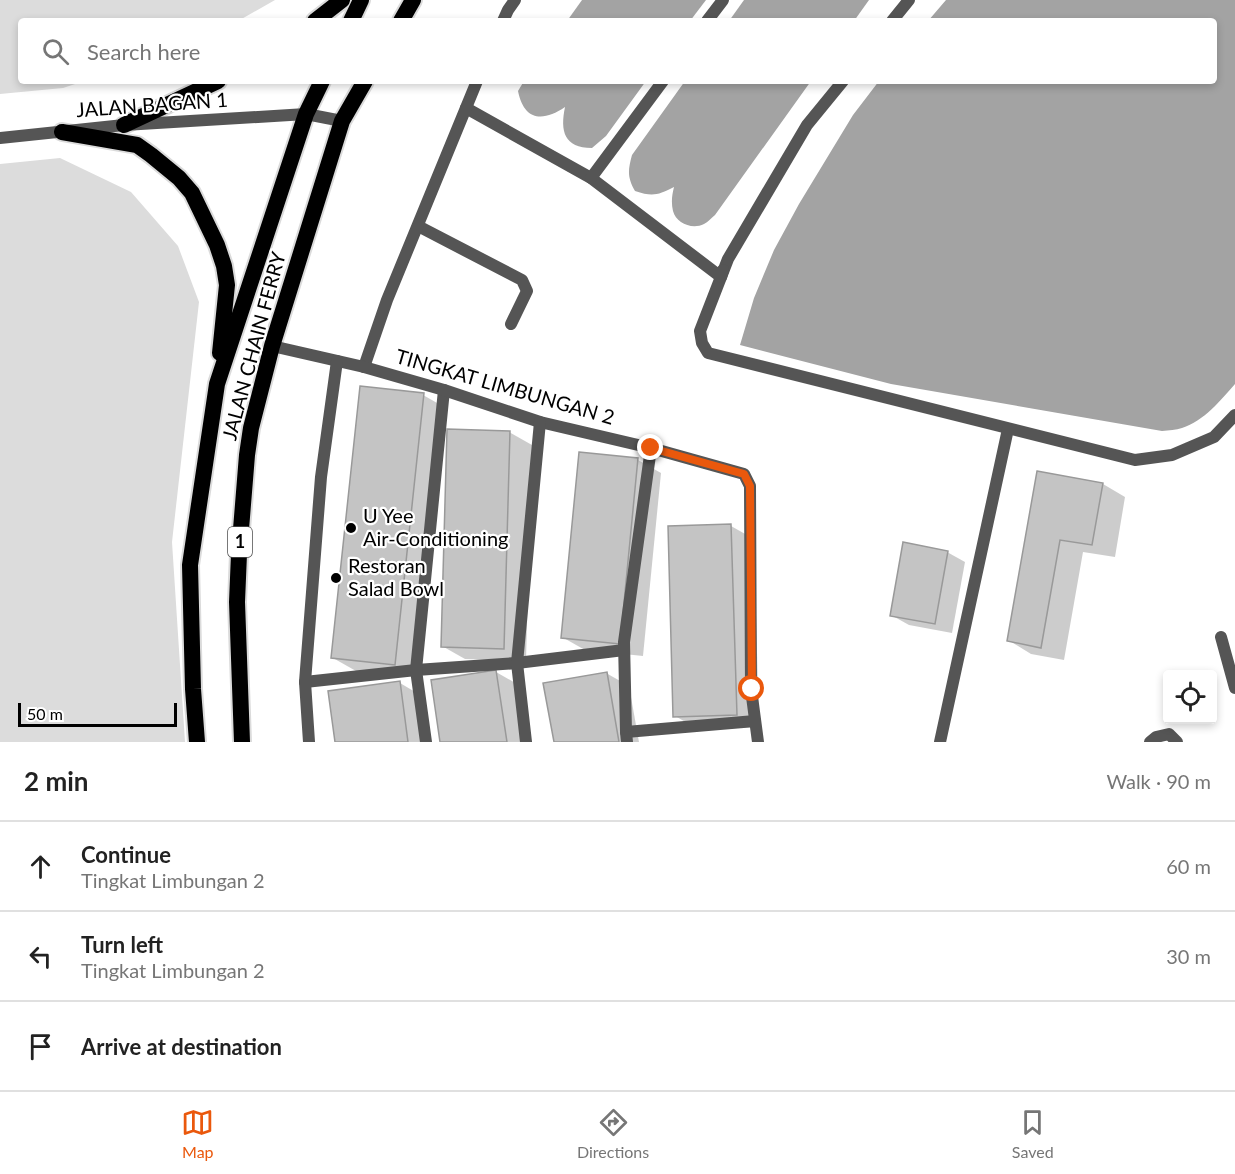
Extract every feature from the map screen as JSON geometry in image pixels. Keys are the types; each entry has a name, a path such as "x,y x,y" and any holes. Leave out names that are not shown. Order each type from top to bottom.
{"highway":[{"path":"319,18 342,0"},
{"path":"352,18 361,0"},
{"path":"403,18 413,0"},
{"path":"124,126 212,84"},
{"name":"JALAN CHAIN FERRY","path":"197,742 193,690 190,565 217,384 306,114 321,84"},
{"name":"JALAN CHAIN FERRY","path":"242,742 237,602 239,554 251,428 272,345 342,121 363,84"},
{"path":"62,132 137,145 172,172 192,193 217,245 227,285 217,384"}],"street":[{"path":"504,18 515,0"},
{"path":"709,18 723,0"},
{"path":"894,18 909,0"},
{"path":"364,368 387,300 476,84"},
{"path":"591,178 661,84"},
{"path":"841,84 807,125 728,259 700,331 702,342 708,353 1135,460 1172,455 1214,437 1235,415"},
{"path":"466,108 591,178 721,277 728,259"},
{"name":"JALAN BAGAN 1","path":"0,138 124,126 306,114 342,121"},
{"path":"418,226 522,280 527,291 511,324"},
{"name":"TINGKAT LIMBUNGAN 2","path":"272,345 444,390 540,422 651,448 744,474 750,486 752,689 758,742"},
{"path":"309,742 305,682 321,477 337,361"},
{"path":"426,742 416,670 444,390"},
{"path":"526,742 517,663 540,422"},
{"path":"940,742 1008,429"},
{"path":"651,448 624,650 627,737 755,721"},
{"path":"1221,637 1235,688"},
{"path":"305,682 416,670 517,663 624,650"},
{"path":"1150,742 1156,737 1169,734 1177,742"}],"shaded area":[{"path":"0,0 275,0 243,18 18,18 18,84 75,84 63,88 0,94"},
{"path":"582,0 706,0 692,18 569,18"},
{"path":"744,0 869,0 856,18 731,18"},
{"path":"946,0 1235,0 1235,384 1211,410 1197,421 1175,430 1162,431 891,384 740,345 754,298 774,250 853,115 877,84 1217,84 1217,18 931,18"},
{"path":"522,84 644,84 606,136 592,148 575,145 566,137 563,124 565,107 549,115 536,116 525,108 518,91"},
{"path":"683,84 809,84 715,215 704,224 690,226 677,219 672,202 674,187 655,194 635,191 629,173 632,155"},
{"path":"60,158 131,192 178,246 199,302 172,542 185,742 0,742 0,164"}],"building":[{"path":"360,386 424,393 395,665 331,658"},
{"path":"447,429 510,431 504,649 441,647"},
{"path":"579,452 638,458 620,644 561,638"},
{"path":"1037,471 1103,483 1092,545 1060,540 1041,648 1007,641"},
{"path":"731,524 737,715 673,717 668,526"},
{"path":"903,542 948,551 935,624 890,616"},
{"path":"496,670 507,742 440,742 431,680"},
{"path":"607,672 619,742 554,742 543,683"},
{"path":"400,681 408,742 335,742 328,691"}],"place":[{"name":"U Yee Air-Conditioning","path":"351,528"},
{"name":"Restoran Salad Bowl","path":"336,578"}],"route":[{"path":"651,448 744,474 750,486 752,689"}]}
